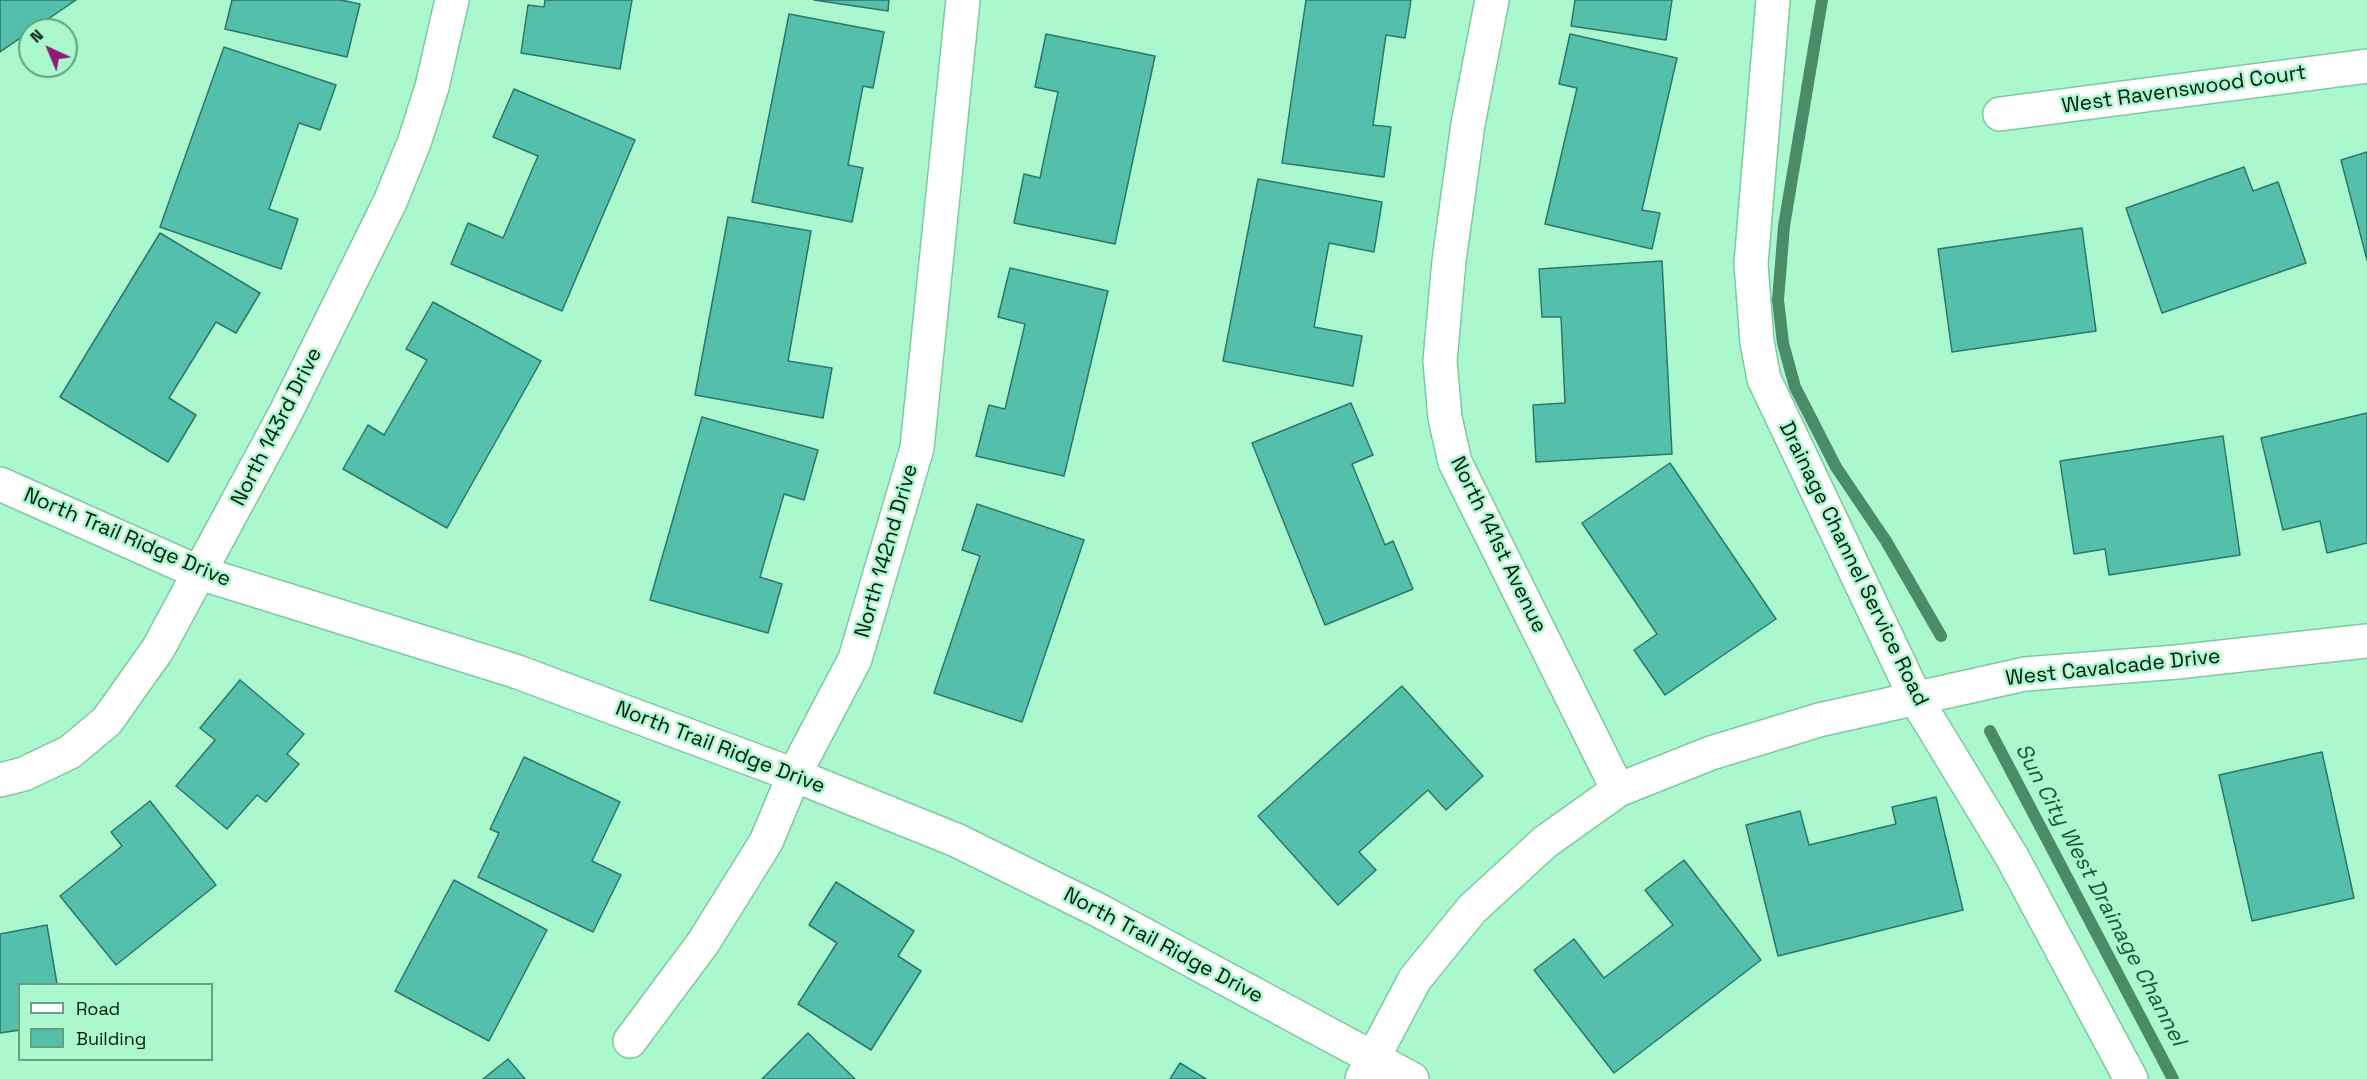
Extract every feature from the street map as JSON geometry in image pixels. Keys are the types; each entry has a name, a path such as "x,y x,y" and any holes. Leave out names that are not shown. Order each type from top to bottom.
{"street":[{"name":"North 143rd Drive","path":"0,780 24,774 70,752 107,721 158,649 286,412 390,202 414,143 432,87 452,0"},
{"name":"North 142nd Drive","path":"630,1041 703,943 766,842 794,775 855,659 917,448 963,0"},
{"name":"North 141st Avenue","path":"1492,0 1468,124 1449,261 1440,361 1445,418 1455,462 1618,790"},
{"name":"Drainage Channel Service Road","path":"1773,0 1751,264 1757,342 1764,380 1922,697 2012,857 2131,1079"},
{"name":"West Ravenswood Court","path":"2001,114 2367,66"},
{"name":"North Trail Ridge Drive","path":"0,484 200,573 515,671 794,775 956,840 1088,904 1368,1068 1412,1079"},
{"name":"West Cavalcade Drive","path":"1368,1068 1415,979 1472,909 1545,842 1618,790 1711,753 1819,720 2025,674 2176,662 2367,641"}],"building":[{"path":"0,0 76,0 50,18 18,18 18,40 0,52"},
{"path":"232,0 341,0 360,4 347,57 225,29"},
{"path":"545,0 632,0 620,69 521,53 528,5 544,7"},
{"path":"814,0 889,0 888,11"},
{"path":"1306,0 1411,0 1405,38 1386,35 1373,125 1391,127 1384,177 1282,163"},
{"path":"1575,0 1672,0 1666,40 1571,26"},
{"path":"789,14 884,32 873,88 863,86 848,165 863,168 852,222 752,202"},
{"path":"1046,34 1155,56 1115,244 1014,223 1024,174 1040,178 1058,92 1035,87"},
{"path":"1570,34 1677,58 1642,210 1660,213 1652,249 1545,224 1577,88 1559,84"},
{"path":"224,47 336,85 320,130 299,123 269,209 298,219 281,269 160,227"},
{"path":"514,89 635,140 562,311 451,264 468,223 503,238 538,156 493,137"},
{"path":"2367,152 2367,260 2341,160"},
{"path":"2244,167 2253,191 2278,182 2306,263 2162,313 2126,208"},
{"path":"1258,179 1382,202 1374,252 1329,243 1314,327 1362,336 1353,386 1223,361"},
{"path":"728,217 811,231 788,361 832,368 823,418 695,395"},
{"path":"2082,228 2096,331 1952,352 1938,249"},
{"path":"160,233 260,293 236,333 216,322 169,398 196,415 168,462 60,397"},
{"path":"1662,261 1672,454 1536,462 1533,405 1565,403 1561,317 1542,317 1539,269"},
{"path":"1010,268 1108,291 1064,476 976,456 989,405 1005,409 1025,324 998,317"},
{"path":"433,302 541,361 447,528 343,469 368,425 384,435 427,360 406,349"},
{"path":"1351,403 1373,455 1352,464 1385,545 1393,541 1413,589 1325,625 1252,443"},
{"path":"2367,413 2367,543 2327,553 2320,521 2283,530 2261,438"},
{"path":"702,417 818,450 804,500 784,494 760,577 782,584 768,633 650,600"},
{"path":"2223,436 2240,555 2109,575 2105,549 2074,554 2060,461"},
{"path":"1670,463 1776,619 1665,695 1634,650 1657,634 1582,523"},
{"path":"977,504 1084,540 1022,722 934,693 980,556 962,550"},
{"path":"240,680 304,734 287,754 299,764 266,802 257,795 227,829 176,786 215,740 200,728"},
{"path":"1402,686 1483,776 1446,810 1428,790 1359,852 1376,870 1338,905 1258,816"},
{"path":"2322,752 2354,898 2252,921 2219,775"},
{"path":"524,757 620,802 592,861 621,875 593,932 478,877 499,833 490,829"},
{"path":"1936,797 1963,910 1778,956 1746,825 1800,811 1809,845 1896,824 1892,807"},
{"path":"150,801 216,885 116,965 60,896 122,846 111,832"},
{"path":"1684,860 1761,960 1614,1073 1534,970 1574,939 1604,978 1673,925 1645,890"},
{"path":"454,880 547,930 489,1041 395,991"},
{"path":"836,882 914,931 898,956 921,971 871,1050 798,1004 837,943 809,925"},
{"path":"47,925 57,983 18,983 18,1030 0,1033 0,934"},
{"path":"808,1033 855,1079 762,1079"},
{"path":"508,1059 525,1079 483,1079"},
{"path":"1180,1063 1206,1079 1170,1079"}],"waterway":[{"name":"Sun City West Drainage Channel","path":"1822,0 1784,226 1778,300 1783,343 1795,387 1836,467 1886,541 1941,636"},
{"name":"Sun City West Drainage Channel","path":"1990,731 2173,1079"}]}
